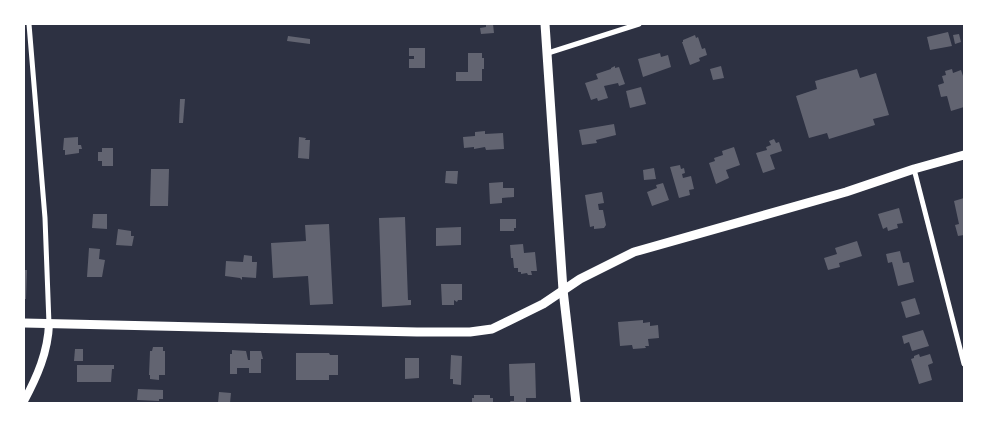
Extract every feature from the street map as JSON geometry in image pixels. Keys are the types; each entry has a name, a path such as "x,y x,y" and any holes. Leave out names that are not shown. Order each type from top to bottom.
{"main road":[{"path":"545,24 563,290 576,403"},
{"path":"24,323 470,332 492,329 542,304 609,263 634,252 846,192 914,169 964,155"}],"street":[{"path":"24,401 34,383 48,342 49,324 45,218 29,24"},
{"path":"548,53 638,24"},
{"path":"914,169 964,364"}],"building":[{"path":"486,24 493,24 494,33 481,34 480,28 486,27"},
{"path":"948,32 952,46 930,50 927,37"},
{"path":"959,34 961,42 955,44 953,35"},
{"path":"695,35 696,38 698,37 702,49 705,48 707,55 699,58 700,61 690,65 682,42"},
{"path":"288,36 310,39 310,44 287,41"},
{"path":"409,48 425,48 425,68 409,68 409,59 414,59 414,56 409,56"},
{"path":"468,53 482,53 484,69 482,69 482,81 456,81 456,72 468,72"},
{"path":"660,53 661,57 668,55 671,67 643,77 638,59"},
{"path":"615,66 615,68 619,67 625,84 619,86 618,83 604,86 608,98 598,101 597,98 591,100 585,83 598,79 596,74"},
{"path":"721,66 724,78 713,80 710,69"},
{"path":"857,69 860,78 876,73 889,115 873,119 875,125 829,139 827,133 809,138 796,96 817,89 815,81"},
{"path":"952,69 953,73 961,70 964,79 964,107 951,111 947,96 941,97 938,85 944,83 942,76 946,75 945,71"},
{"path":"641,87 646,104 630,108 626,91"},
{"path":"180,99 185,99 183,123 179,123"},
{"path":"614,124 616,135 596,140 597,143 582,145 579,130"},
{"path":"485,131 485,134 503,133 504,149 486,150 485,147 464,148 463,137 475,136 475,132"},
{"path":"78,137 78,145 81,145 82,149 79,149 79,153 65,155 65,150 63,150 64,138"},
{"path":"299,137 310,140 309,159 298,158"},
{"path":"774,139 776,143 779,142 782,151 770,155 775,169 763,173 756,153 767,150 766,147 771,145 769,141"},
{"path":"734,147 740,165 726,170 729,178 716,184 709,163 715,161 714,158 723,155 722,151"},
{"path":"102,148 113,148 113,166 102,166 102,161 98,161 98,152 102,152"},
{"path":"680,165 681,169 684,168 683,178 691,176 694,189 689,190 690,195 679,198 670,167"},
{"path":"654,168 656,179 644,180 643,170"},
{"path":"151,169 169,169 168,206 150,206"},
{"path":"446,171 458,171 457,184 445,183"},
{"path":"503,182 503,188 514,188 514,197 502,198 502,203 490,204 489,183"},
{"path":"663,183 669,200 652,206 647,192 657,188 656,185"},
{"path":"602,192 604,203 598,204 599,210 603,210 606,225 604,228 594,229 594,226 590,227 585,195"},
{"path":"964,198 964,235 958,236 955,225 959,224 954,201"},
{"path":"899,208 903,223 897,224 898,228 888,231 887,227 883,229 878,214"},
{"path":"93,214 107,214 107,229 92,228"},
{"path":"405,217 408,300 411,300 411,305 382,307 379,218"},
{"path":"500,219 516,219 514,231 500,231"},
{"path":"329,224 333,304 310,305 308,276 273,278 271,243 306,241 305,225"},
{"path":"461,227 461,245 436,246 436,228"},
{"path":"118,229 131,231 131,236 134,236 132,246 116,245"},
{"path":"857,241 862,256 839,263 840,267 828,270 824,258 837,254 835,248"},
{"path":"523,244 524,253 535,252 537,271 531,271 532,275 518,272 518,268 514,268 513,258 511,258 510,245"},
{"path":"89,248 100,249 99,259 105,260 102,277 87,277"},
{"path":"900,251 903,263 909,262 914,282 898,286 892,262 888,263 886,254"},
{"path":"244,255 252,256 252,262 257,262 256,278 242,277 242,280 225,276 226,261 243,262"},
{"path":"24,270 27,270 26,299 24,299"},
{"path":"441,284 462,284 462,300 457,302 454,300 454,305 442,305"},
{"path":"915,298 920,314 906,318 901,302"},
{"path":"643,320 643,323 650,322 650,326 658,325 659,338 648,339 649,346 645,346 646,348 633,349 632,345 620,346 618,322"},
{"path":"923,330 929,346 912,351 909,342 904,344 902,336"},
{"path":"153,347 163,347 163,351 165,351 165,375 159,375 159,380 150,379 149,375 150,351 152,351"},
{"path":"75,349 83,349 83,361 74,361"},
{"path":"232,350 246,351 248,360 250,360 250,351 261,351 263,359 261,359 261,373 249,373 249,368 237,368 237,374 230,374 230,354 232,354"},
{"path":"296,353 329,353 330,355 338,355 338,375 329,375 329,380 296,380"},
{"path":"919,354 920,357 930,354 933,363 928,365 932,380 919,384 911,359"},
{"path":"451,355 462,356 461,385 453,384 453,379 450,379"},
{"path":"405,358 419,358 419,378 405,379"},
{"path":"535,363 536,398 526,398 526,403 511,403 510,401 514,401 514,396 510,396 509,364"},
{"path":"77,365 114,365 111,382 77,382"},
{"path":"138,389 163,390 163,399 159,399 159,401 137,400"},
{"path":"219,392 231,393 230,403 218,403"},
{"path":"474,395 490,395 490,398 493,398 493,403 472,403"}]}
